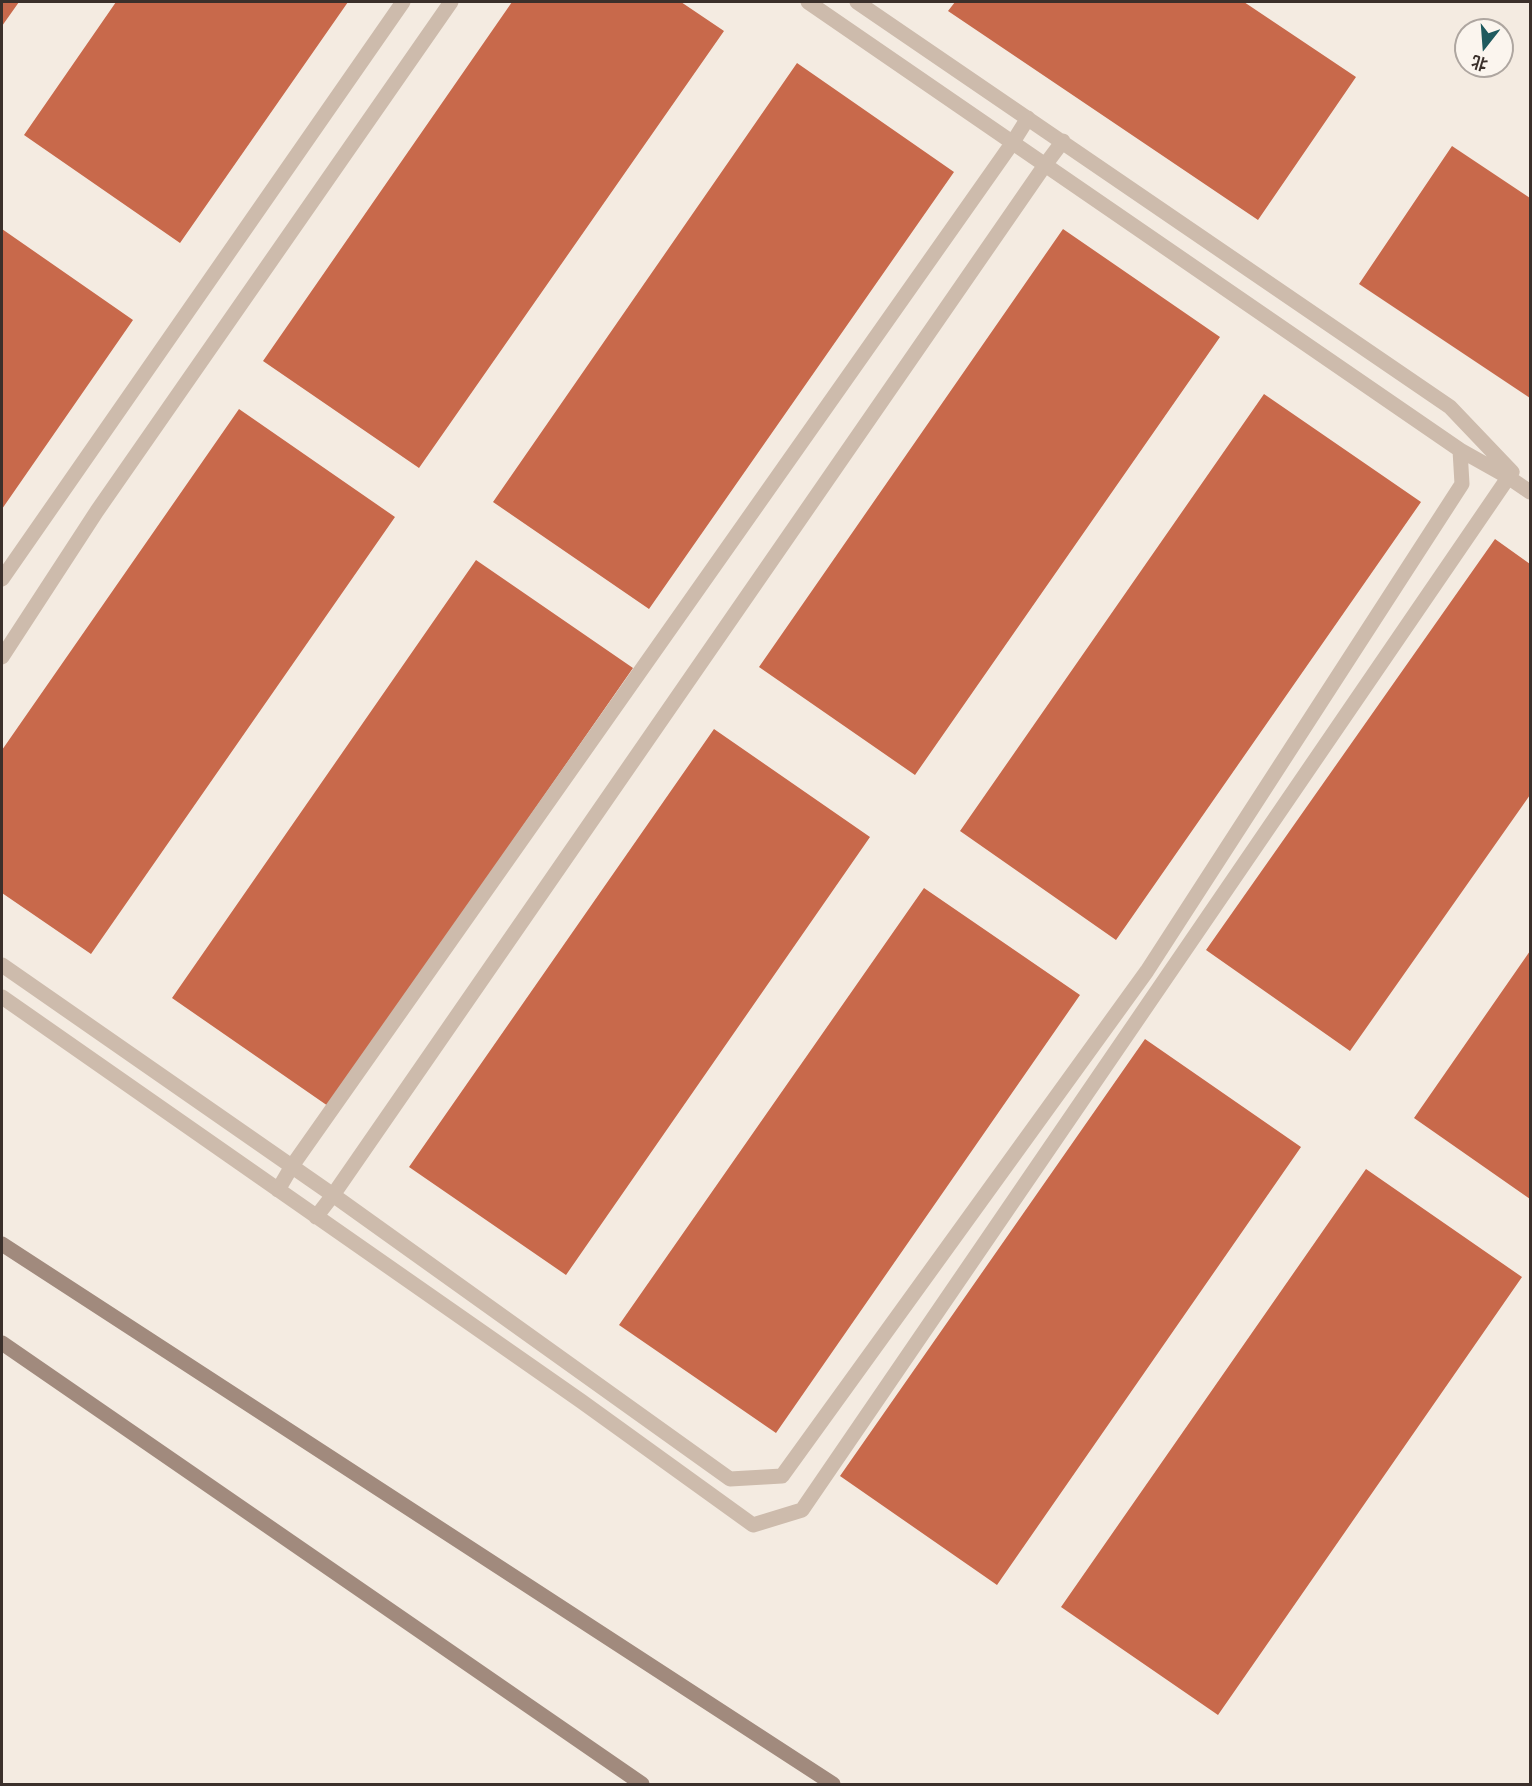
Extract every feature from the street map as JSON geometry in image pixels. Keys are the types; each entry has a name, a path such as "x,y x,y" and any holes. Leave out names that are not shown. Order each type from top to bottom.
{"street":[{"path":"2,1244 833,1785"},
{"path":"2,1343 642,1785"}],"lane":[{"path":"2,579 403,2"},
{"path":"2,657 97,510 451,2"},
{"path":"808,2 1460,450 1530,492"},
{"path":"2,997 571,1394 753,1525 802,1510 1512,472 1450,407 857,2"},
{"path":"278,1190 292,1166 1028,118"},
{"path":"316,1217 1063,141"},
{"path":"2,965 292,1166 730,1479 782,1476 1147,971 1462,484 1460,450"}],"building":[{"path":"2,2 19,2 2,26"},
{"path":"116,2 348,2 180,243 24,135"},
{"path":"512,2 681,2 724,31 419,468 263,361"},
{"path":"955,2 1244,2 1356,77 1258,220 948,11"},
{"path":"797,63 954,172 649,609 493,502"},
{"path":"1452,146 1530,198 1530,398 1359,284"},
{"path":"2,229 133,320 2,509"},
{"path":"1063,229 1220,337 915,775 759,667"},
{"path":"1264,394 1421,502 1116,940 960,831"},
{"path":"239,409 395,517 91,954 2,893 2,750"},
{"path":"1495,539 1530,564 1530,795 1350,1051 1206,950"},
{"path":"476,560 633,668 328,1106 172,998"},
{"path":"714,729 870,837 566,1275 409,1167"},
{"path":"924,888 1080,995 776,1433 619,1325"},
{"path":"1530,951 1530,1199 1414,1118"},
{"path":"1145,1039 1301,1147 997,1585 840,1476"},
{"path":"1366,1169 1522,1277 1218,1715 1061,1607"}]}
